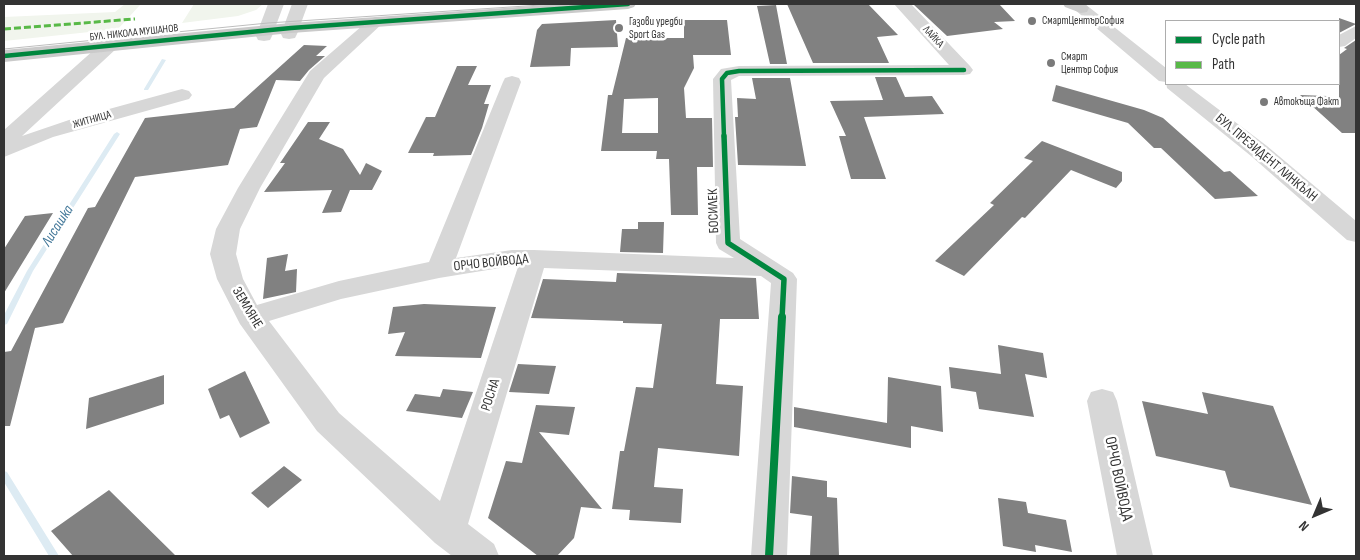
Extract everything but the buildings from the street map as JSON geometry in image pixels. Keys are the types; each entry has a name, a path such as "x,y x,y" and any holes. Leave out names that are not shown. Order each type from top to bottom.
{"main road":[{"name":"БУЛ. НИКОЛА МУШАНОВ","path":"4,56 106,49 376,22 628,4"},
{"name":"БУЛ. НИКОЛА МУШАНОВ","path":"4,64 106,49"}],"street":[{"path":"265,33 276,4"},
{"path":"290,31 300,4"},
{"name":"ЛАЙКА","path":"902,4 964,70"},
{"path":"1076,5 1159,66"},
{"name":"ЗЕМЛЯНЕ","path":"376,22 317,75 249,188 228,229 224,254 230,279 250,317 328,422 448,531 480,556"},
{"path":"1340,41 1356,31"},
{"path":"4,141 106,49"},
{"name":"БОСИЛЕК","path":"769,556 784,279 767,268 729,255 722,79 724,75 739,71 964,70"},
{"path":"438,269 512,82"},
{"name":"БУЛ. ПРЕЗИДЕНТ ЛИНКЪЛН","path":"1175,85 1259,151 1356,234"},
{"name":"ЖИТНИЦА","path":"4,151 46,133 182,95"},
{"name":"ОРЧО ВОЙВОДА","path":"250,317 339,290 438,269 512,258 729,255"},
{"name":"РОСНА","path":"448,531 534,258"},
{"name":"ОРЧО ВОЙВОДА","path":"1102,401 1135,556"}],"shaded area":[{"path":"125,4 141,4 118,29 4,41 4,17 115,12"},
{"path":"194,4 263,4 256,10 238,16 182,23"}],"waterway":[{"name":"Лисашка","path":"146,89 164,60"},
{"name":"Лисашка","path":"4,322 30,271 117,134"},
{"name":"Лисашка","path":"4,475 54,556"}],"tram line":[{"path":"4,49 268,23 556,4"}],"marked path":[{"path":"4,29 135,19"}],"cycle path":[{"path":"4,56 291,28 628,4"},
{"path":"769,556 784,279 728,243 722,79 727,73 739,71 964,70"}],"place":[{"name":"СмартЦентърСофия","path":"1032,21"},
{"name":"Газови уредби Sport Gas","path":"619,28"},
{"name":"Смарт Център София","path":"1051,63"},
{"name":"Автокъща Факт","path":"1264,102"}]}
